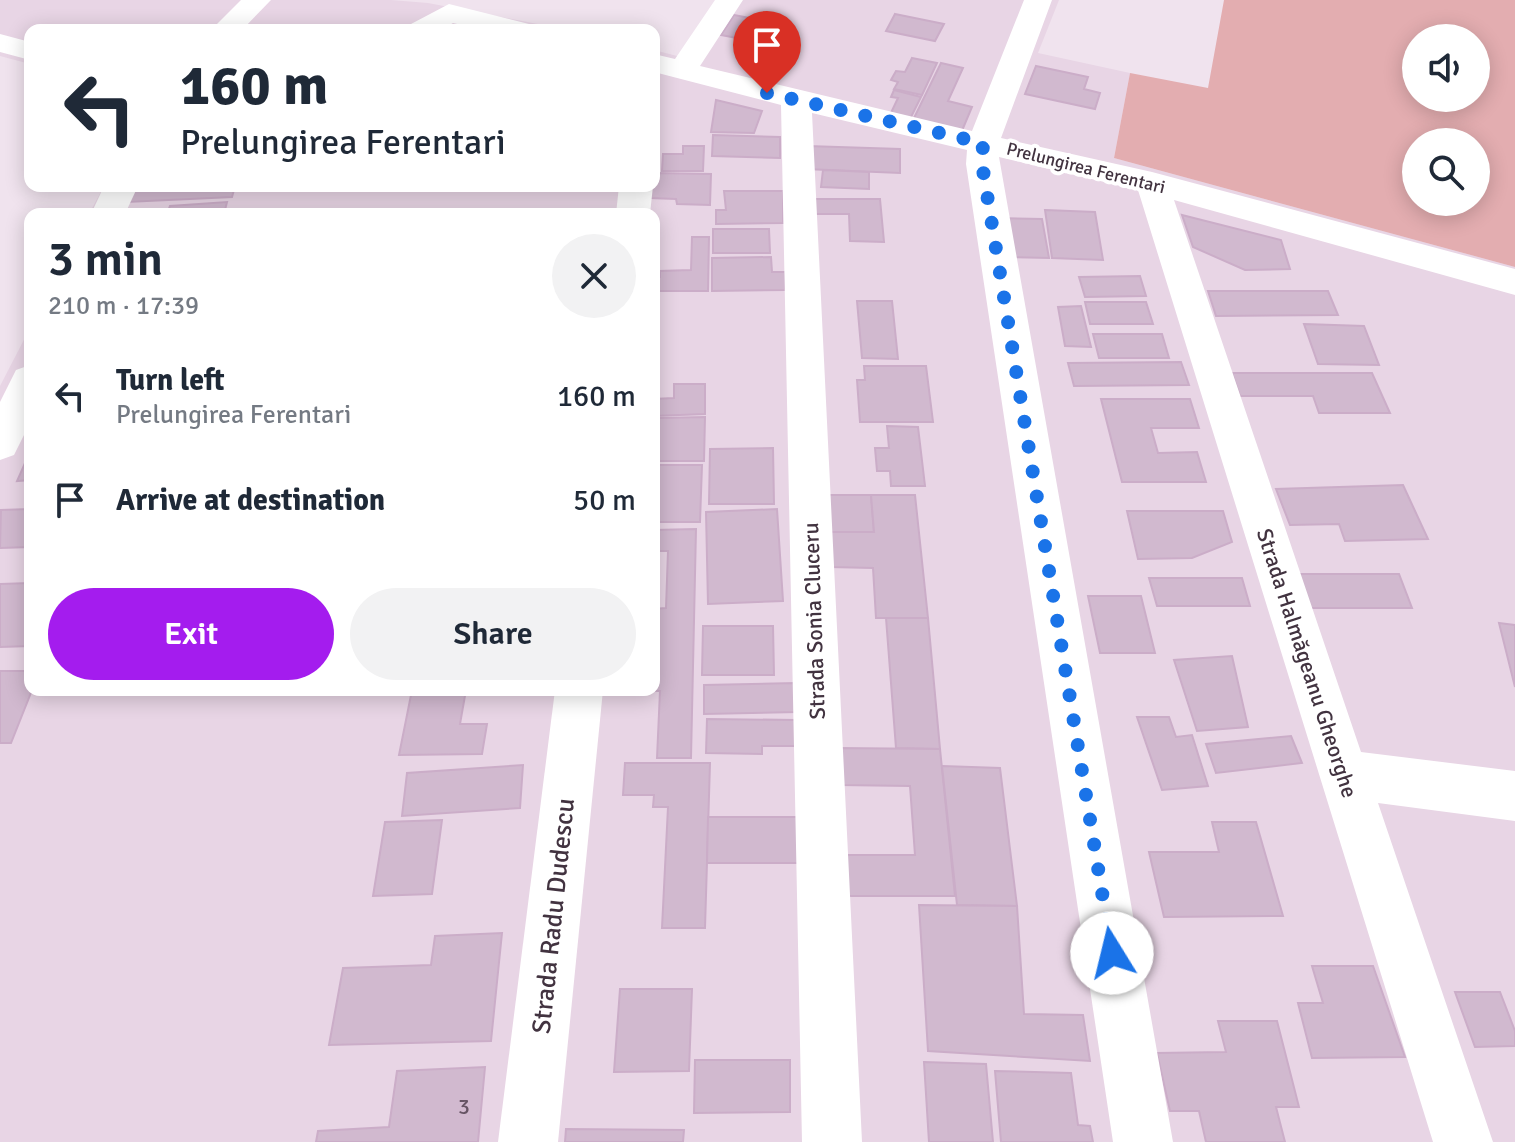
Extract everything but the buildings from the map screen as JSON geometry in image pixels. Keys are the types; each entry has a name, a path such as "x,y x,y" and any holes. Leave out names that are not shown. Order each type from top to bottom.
{"street":[{"path":"231,24 257,0"},
{"path":"668,67 729,0"},
{"path":"1038,0 983,143 982,164 1143,1142"},
{"path":"431,24 449,13 494,24"},
{"path":"0,43 24,49"},
{"name":"Prelungirea Ferentari","path":"668,67 1152,183 1515,282"},
{"name":"Strada Sonia Cluceru","path":"796,100 832,1142"},
{"name":"Strada Halmăgeanu Gheorghe","path":"1152,183 1463,1142"},
{"path":"0,444 24,393"},
{"name":"Strada Radu Dudescu","path":"528,1142 578,696"},
{"path":"1343,774 1515,796"}],"shaded area":[{"path":"0,0 391,0 428,3 538,24 24,24 24,62 0,56"},
{"path":"719,0 1059,0 1038,53 1130,73 1114,158 1515,267 1515,1142 0,1142 0,386 24,340 24,696 660,696 660,208 92,208 101,192 660,192 660,52 681,57"},
{"path":"1224,0 1515,0 1515,267 1114,158 1130,73 1208,88"}],"route":[{"path":"767,93 983,143 982,164 1112,953"}]}
